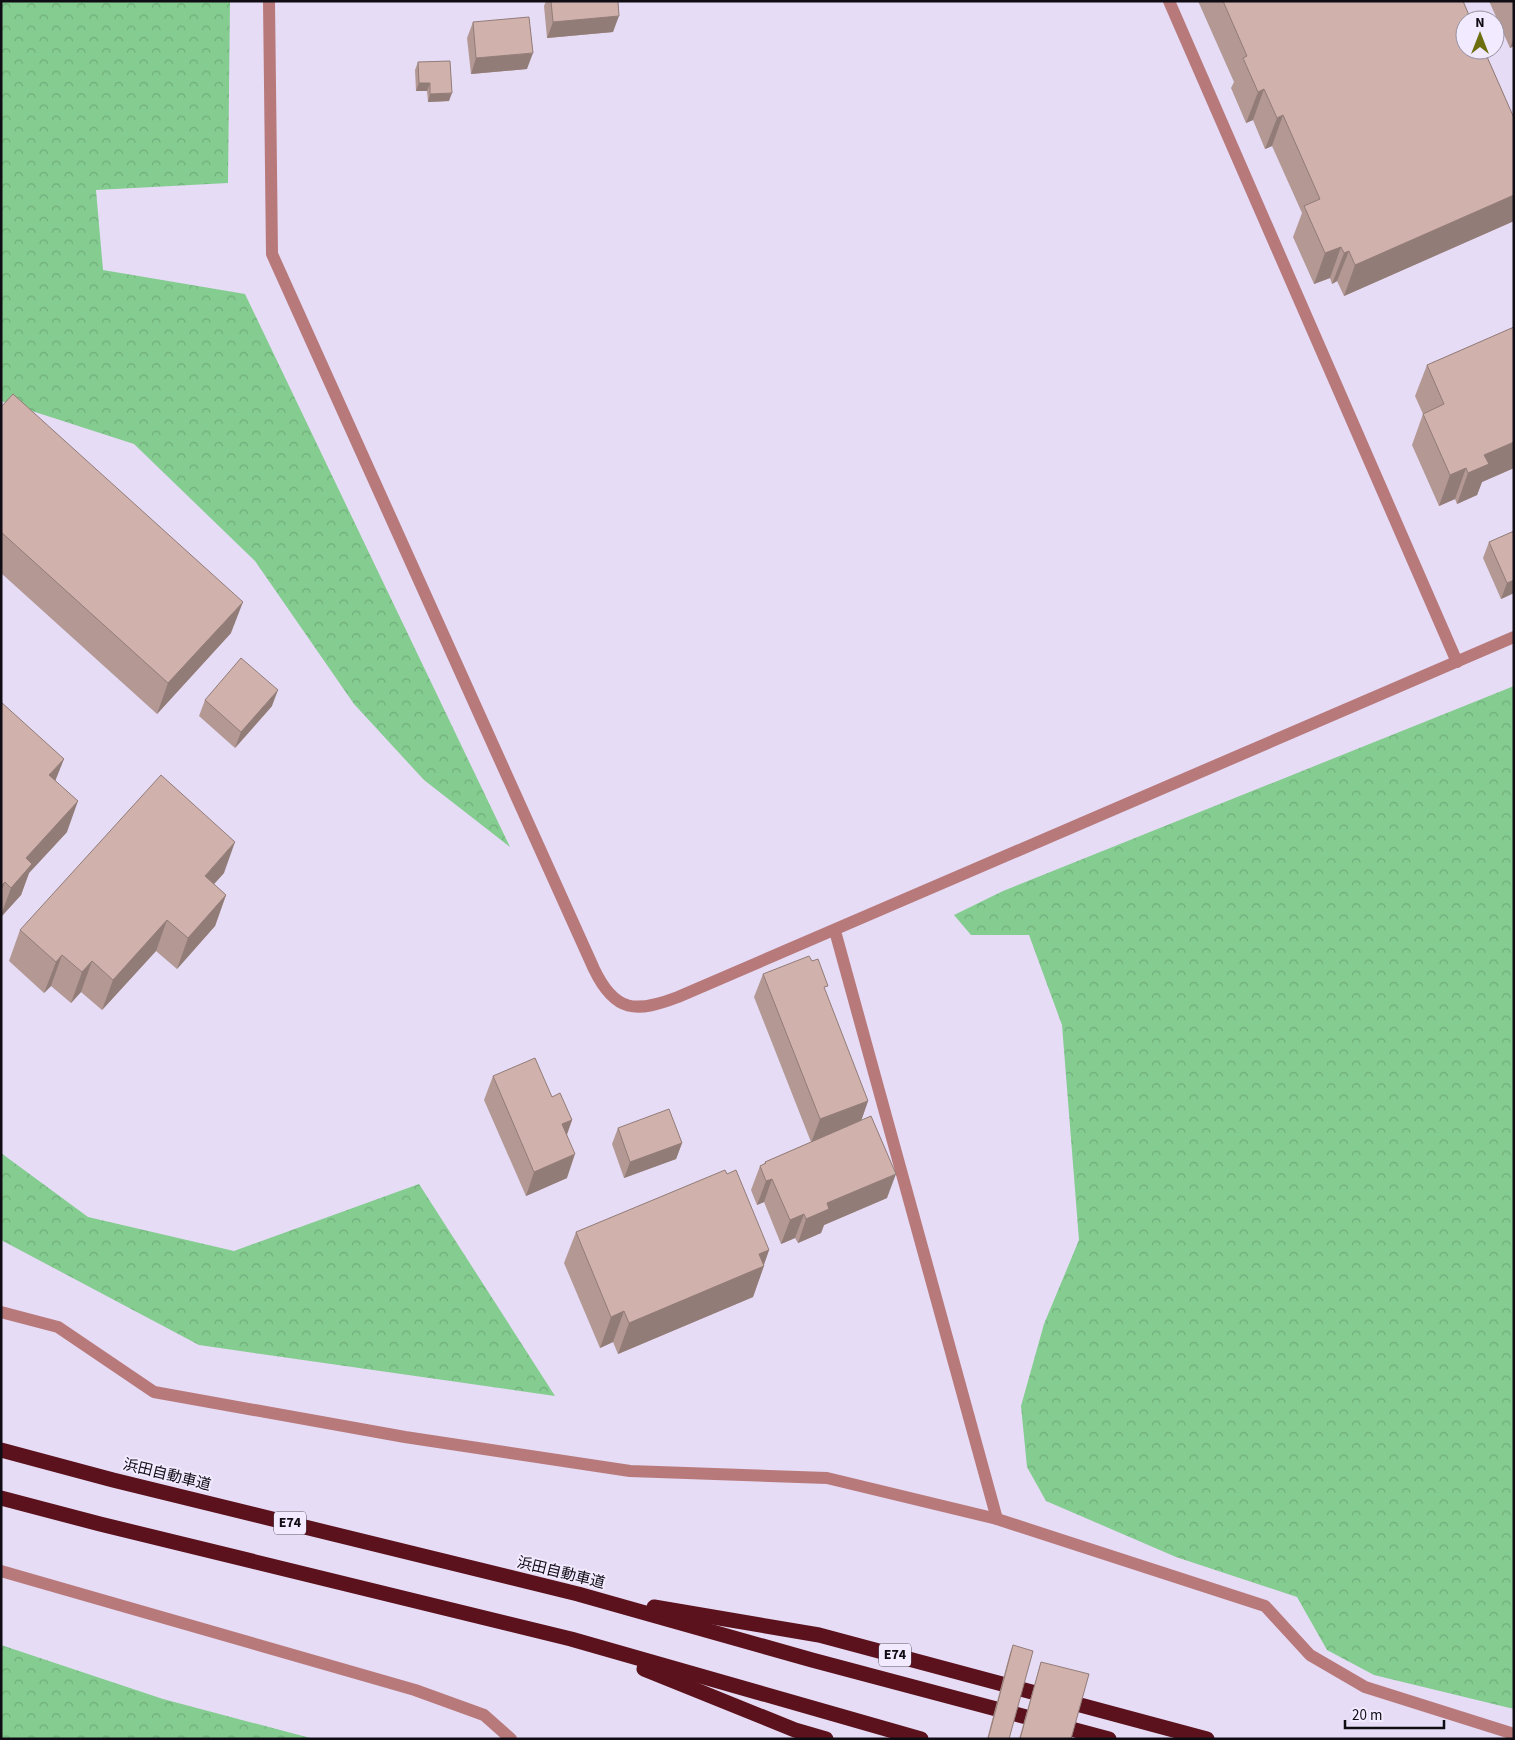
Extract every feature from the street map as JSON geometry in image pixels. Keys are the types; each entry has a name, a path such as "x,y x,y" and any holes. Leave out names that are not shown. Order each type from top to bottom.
{"highway":[{"name":"浜田自動車道","path":"1,1450 113,1480 578,1594 812,1660 1109,1739"},
{"path":"1,1498 571,1639 921,1739"},
{"name":"E74","path":"578,1594 819,1635 1207,1739"},
{"path":"571,1639 795,1730 826,1739"}],"street":[{"path":"269,1 272,254 601,985 610,996 621,1003 634,1008 648,1007 687,994 1514,637"},
{"path":"1169,1 1457,662"},
{"path":"835,931 997,1519"},
{"path":"1,1312 58,1327 154,1392 405,1437 630,1471 826,1478 997,1519 1265,1606 1310,1655 1365,1687 1514,1734"},
{"path":"1,1571 415,1690 484,1715 511,1739"}],"green space":[{"path":"1,1 230,1 228,183 96,190 103,270 245,294 510,847 424,780 354,704 255,561 134,444 1,401"},
{"path":"1514,686 1514,1709 1374,1675 1327,1650 1297,1597 1176,1557 1046,1501 1027,1467 1021,1406 1044,1324 1079,1240 1062,1025 1029,935 971,935 954,915 1003,891"},
{"path":"1,1153 88,1217 234,1251 419,1184 555,1396 199,1345 1,1240"},
{"path":"1,1645 163,1699 314,1739 1,1739"}],"building":[{"path":"551,1 618,1 619,16 553,22"},
{"path":"1223,1 1463,1 1467,10 1455,10 1455,60 1488,60 1514,118 1514,195 1355,265 1349,251 1344,253 1341,247 1325,253 1304,206 1320,199 1283,115 1277,118 1264,89 1258,92 1243,58 1247,56"},
{"path":"529,17 533,53 476,58 473,22"},
{"path":"450,61 452,93 430,94 430,83 419,83 418,62"},
{"path":"1514,327 1514,442 1484,455 1489,464 1468,473 1466,468 1450,475 1423,414 1444,404 1427,365"},
{"path":"13,394 243,602 168,683 1,532 1,407"},
{"path":"1514,531 1514,580 1507,583 1489,542"},
{"path":"241,658 278,690 241,732 205,700"},
{"path":"1,702 64,759 49,775 78,801 26,858 32,864 11,888 5,882 1,886"},
{"path":"161,775 235,842 205,876 226,895 188,938 167,920 113,980 92,961 82,972 62,955 56,962 20,930"},
{"path":"809,956 812,961 818,959 828,986 824,987 868,1101 820,1119 763,974"},
{"path":"535,1058 552,1097 560,1093 572,1120 562,1124 575,1154 534,1172 493,1076"},
{"path":"669,1109 682,1143 630,1162 618,1128"},
{"path":"871,1116 896,1174 827,1203 829,1209 806,1219 804,1214 790,1220 772,1179 766,1181 760,1166 765,1162"},
{"path":"725,1170 727,1174 736,1170 769,1250 759,1254 764,1266 629,1323 624,1311 611,1317 576,1232"},
{"path":"1013,1645 1033,1651 1009,1739 988,1739"},
{"path":"1041,1662 1089,1674 1071,1739 1020,1739"}]}
